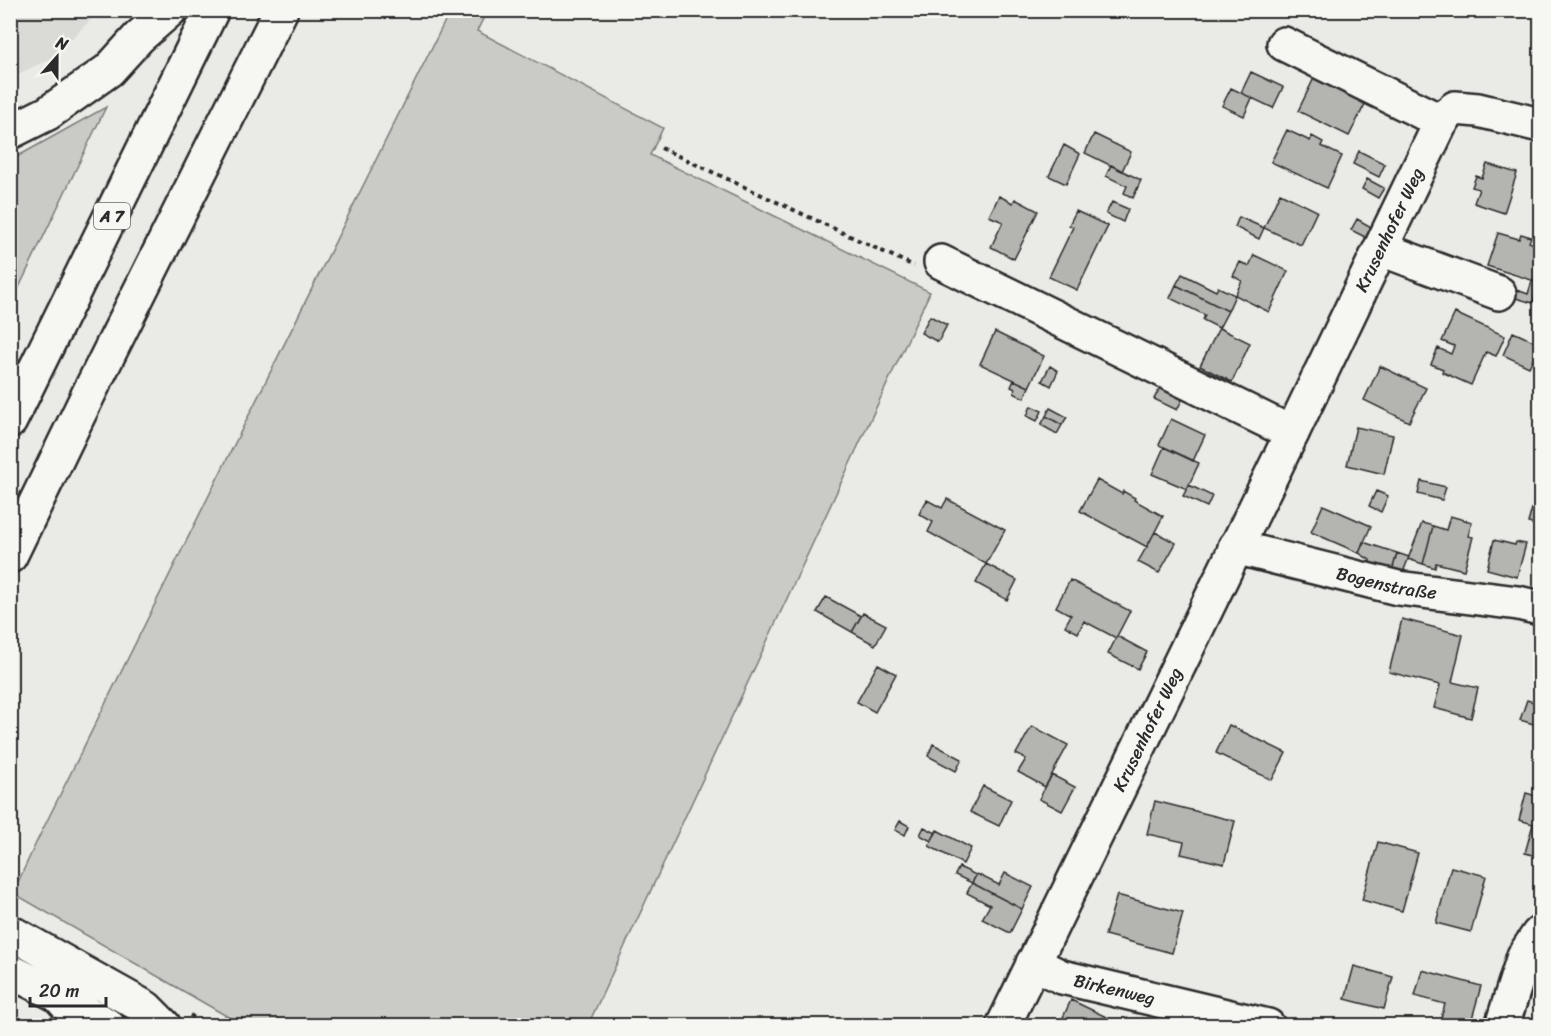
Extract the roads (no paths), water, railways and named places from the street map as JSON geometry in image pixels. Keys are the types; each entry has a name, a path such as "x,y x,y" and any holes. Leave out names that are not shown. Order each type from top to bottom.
{"main road":[{"path":"10,132 48,113 109,70 170,10"},
{"name":"A 7","path":"10,421 212,10"},
{"path":"10,556 281,10"},
{"path":"1284,44 1442,122 1443,118 1455,108 1479,110 1540,125"},
{"name":"Krusenhofer Weg","path":"1003,1026 1442,122"},
{"path":"1380,249 1499,293"},
{"path":"941,262 1292,433"},
{"name":"Bogenstraße","path":"1235,547 1398,588 1518,603 1540,608"},
{"path":"10,932 146,1008 164,1026"},
{"path":"1502,1026 1524,956 1540,933"},
{"name":"Birkenweg","path":"1033,963 1062,977 1268,1026"},
{"path":"10,971 58,995 108,1026"},
{"path":"58,995 86,1026"}]}
